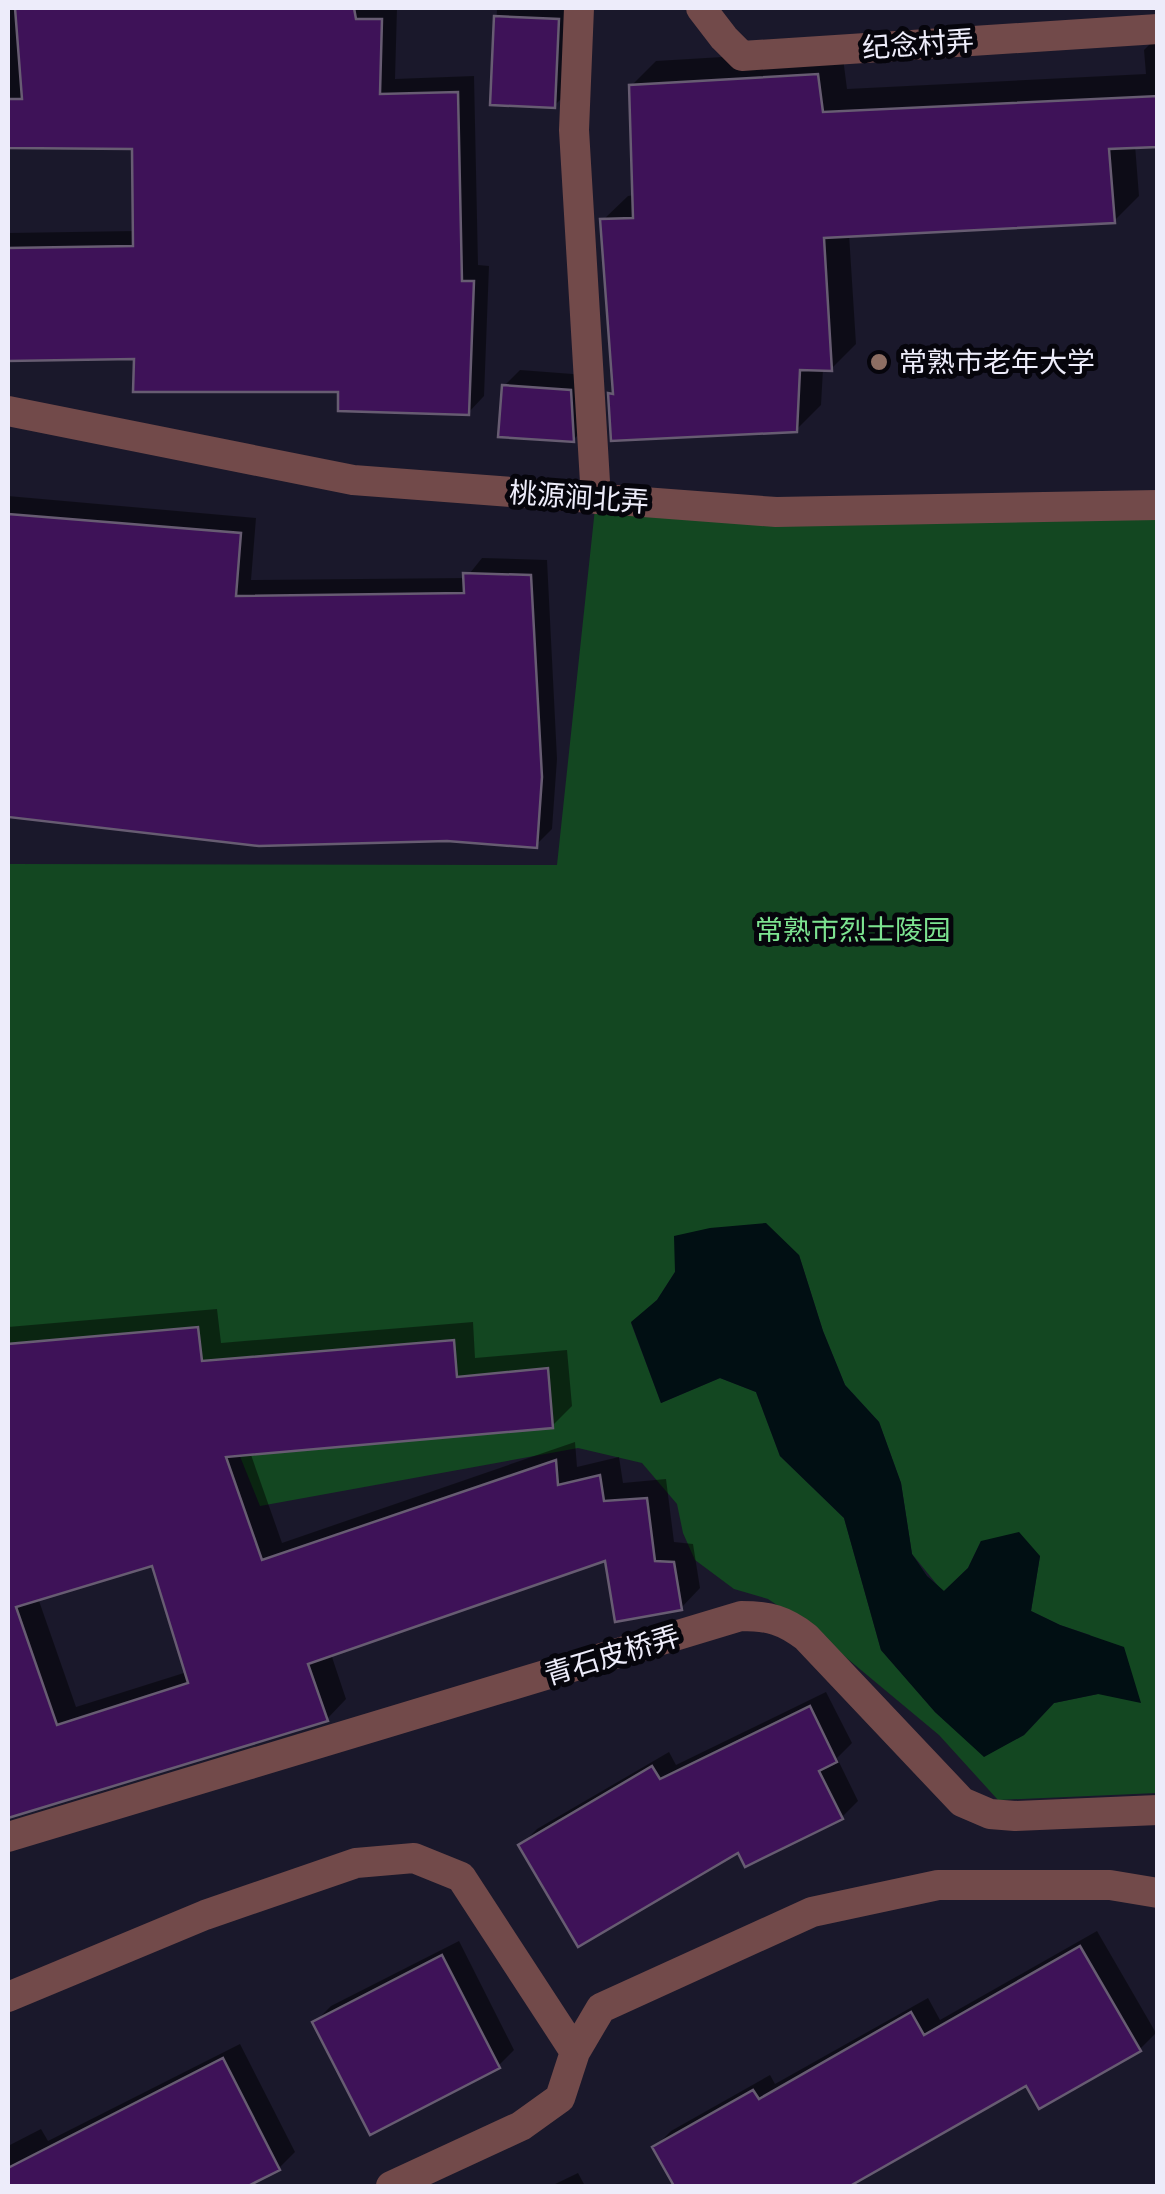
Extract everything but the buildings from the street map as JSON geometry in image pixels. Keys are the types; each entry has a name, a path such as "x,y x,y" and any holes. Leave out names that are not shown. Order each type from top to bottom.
{"lane":[{"path":"579,8 574,130 596,499"},
{"name":"纪念村弄","path":"701,8 742,56 1158,29"},
{"name":"桃源涧北弄","path":"8,411 353,480 776,512 1158,505"},
{"name":"青石皮桥弄","path":"8,1837 741,1616 785,1621 806,1637 962,1802 990,1814 1015,1816 1158,1810"},
{"path":"8,1996 205,1916 356,1863 414,1858 461,1877 575,2052"},
{"path":"391,2186 521,2126 560,2098 575,2052 601,2008 812,1912 938,1885 1110,1885 1158,1893"}],"green space":[{"name":"常熟市烈士陵园","path":"596,499 1157,509 1157,1793 998,1800 939,1735 807,1625 768,1599 734,1589 695,1560 683,1533 677,1504 642,1463 578,1448 260,1506 231,1434 8,1462 8,864 557,865","holes":["799,1255 845,1385 879,1422 901,1483 912,1554 943,1592 968,1568 981,1541 1040,1556 1031,1611 1090,1635 1098,1694 1054,1703 1024,1735 984,1756 935,1712 881,1650 844,1518 780,1456 756,1392 720,1378 661,1403 631,1323 657,1300 675,1272"]}],"shaded area":[{"path":"766,1223 799,1255 845,1385 879,1422 901,1483 912,1554 927,1576 944,1591 968,1568 981,1541 1019,1532 1040,1556 1031,1611 1124,1647 1141,1703 1098,1694 1054,1703 1024,1735 984,1757 935,1712 881,1650 844,1518 780,1456 756,1392 720,1378 661,1403 631,1322 657,1300 675,1272 674,1236"}],"place":[{"name":"常熟市老年大学","path":"879,362"}]}
